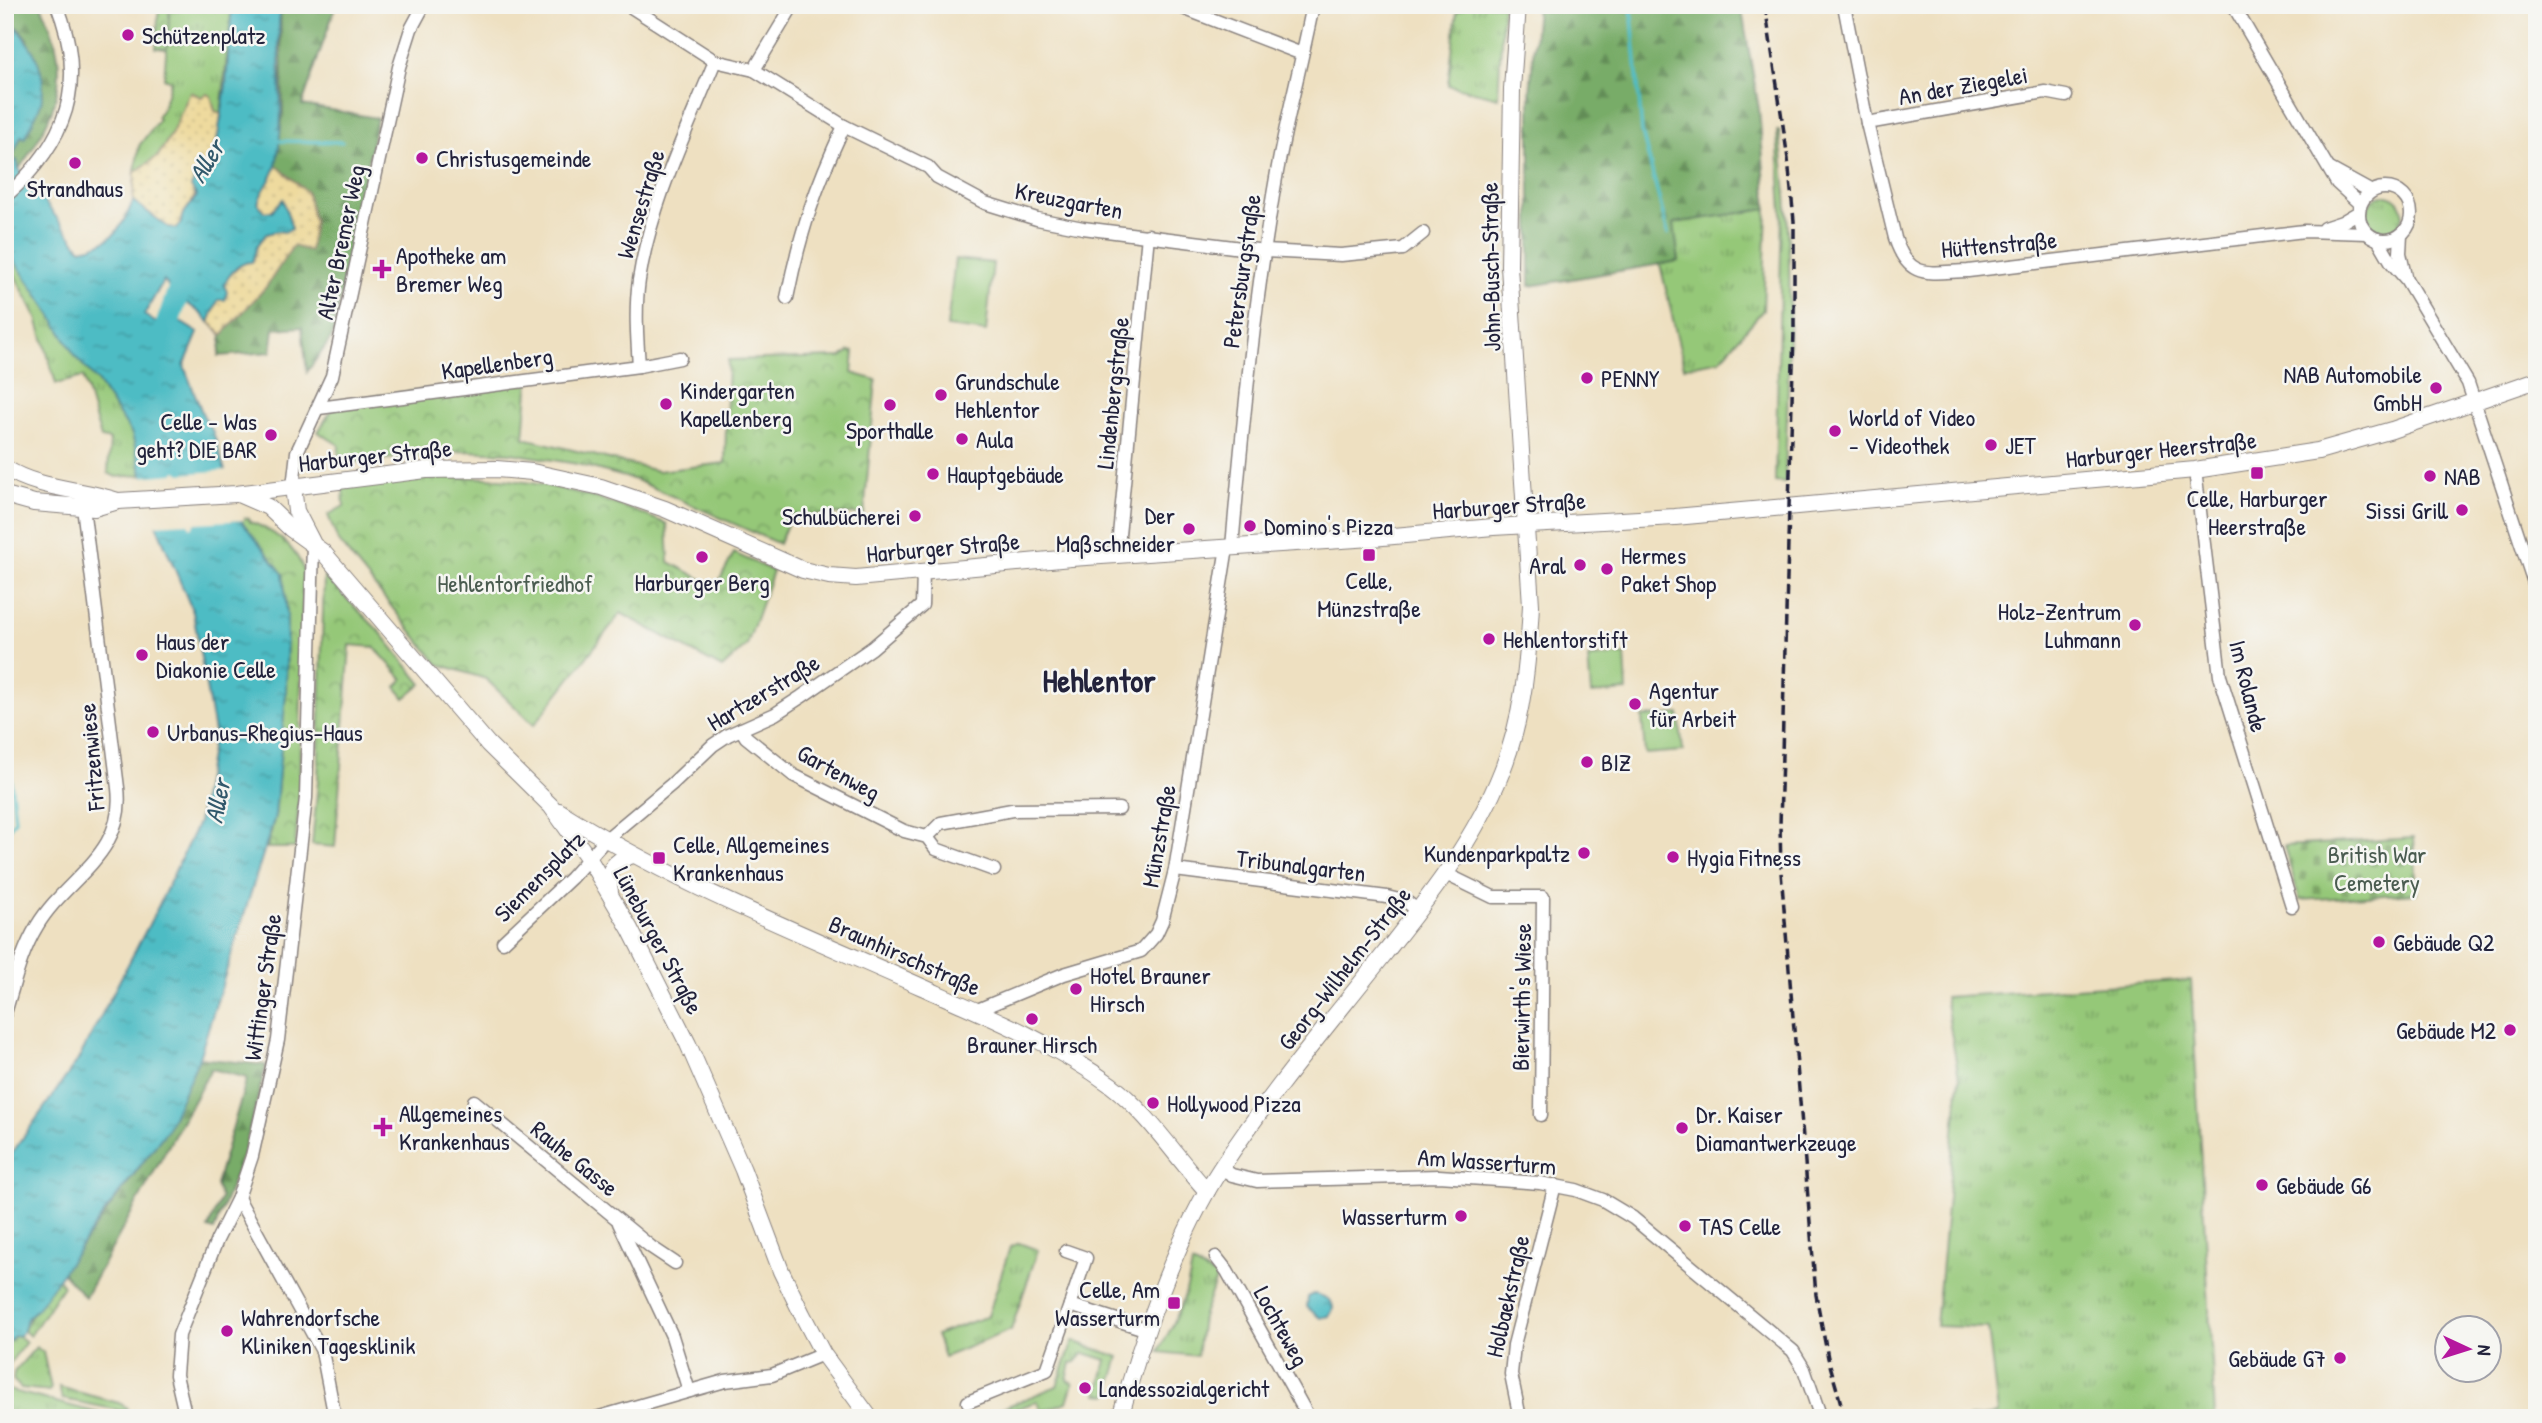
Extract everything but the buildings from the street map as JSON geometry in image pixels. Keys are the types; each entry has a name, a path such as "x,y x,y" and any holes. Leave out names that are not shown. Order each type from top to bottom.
{"main road":[{"name":"John-Busch-Straße","path":"1518,5 1512,89 1509,266 1526,527"},
{"name":"Harburger Heerstraße","path":"1779,508 2195,470 2318,451 2392,430 2537,380"},
{"path":"5,468 41,484 124,501"},
{"name":"Harburger Straße","path":"124,501 236,494 461,468 532,472 633,497 817,574 843,578 1119,555 1779,508"},
{"name":"Lüneburger Straße","path":"293,487 296,511 313,544"},
{"name":"Lüneburger Straße","path":"236,494 268,507 291,529 313,544 367,602 488,744 551,806 589,859 610,893 688,1044 743,1170 781,1271 823,1354 870,1418"},
{"path":"5,495 34,503 94,508 124,501"},
{"name":"Georg-Wilhelm-Straße","path":"1120,1418 1173,1264 1207,1191 1274,1093 1446,874 1477,824 1500,775 1522,702 1528,661 1531,605 1526,527"},
{"name":"Braunhirschstraße","path":"551,806 605,840 730,903 975,1011 1065,1056 1113,1087 1149,1121 1207,1191"},
{"path":"610,893 608,879 611,869 617,862 633,855"}],"street":[{"path":"5,197 42,160 64,118 72,78 69,39 57,5"},
{"name":"Alter Bremer Weg","path":"293,487 297,452 332,376 399,67 411,29 425,5"},
{"name":"Kreuzgarten","path":"628,5 715,61 754,70 844,126 928,167 937,177 985,203 1037,219 1083,228 1148,234 1265,251 1341,255 1402,249 1423,233"},
{"path":"754,70 793,5"},
{"path":"1175,5 1302,54"},
{"name":"Petersburgstraße","path":"1230,547 1247,382 1277,172 1313,5"},
{"name":"Hüttenstraße","path":"1844,5 1867,123 1897,246 1906,264 1916,270 1968,271 2321,230"},
{"path":"2233,5 2337,183 2359,208 2362,227 2406,279 2463,373 2537,592"},
{"name":"Wensestraße","path":"639,366 636,320 649,231 668,174 715,61"},
{"name":"An der Ziegelei","path":"1867,123 2045,92 2066,96"},
{"path":"788,298 805,218 822,171 844,126"},
{"path":"2321,230 2393,239 2406,230 2412,214 2407,199 2399,191 2388,187 2370,191 2330,169"},
{"path":"2321,230 2342,222 2359,208 2370,191"},
{"name":"Lindenbergstraße","path":"1119,555 1148,234"},
{"path":"2400,235 2400,253 2406,279"},
{"name":"Kapellenberg","path":"319,408 639,366 680,358"},
{"name":"Im Rolande","path":"2195,470 2220,676 2292,906"},
{"name":"Fritzenwiese","path":"5,1013 26,948 37,926 50,908 87,870 112,836 118,818 117,777 83,507"},
{"name":"Wittinger Straße","path":"186,1418 176,1375 179,1335 217,1240 238,1198 252,1156 278,1040 306,784 313,544"},
{"name":"Münzstraße","path":"975,1011 1064,974 1141,951 1156,934 1175,870 1230,547"},
{"name":"Hartzerstraße","path":"605,840 672,784 713,745 775,714 856,660 905,621 922,605 923,573"},
{"name":"Gartenweg","path":"741,729 746,737 793,775 904,831 927,837 936,849 994,870"},
{"path":"927,837 941,823 1012,810 1119,809"},
{"name":"Siemensplatz","path":"503,942 545,904 605,840"},
{"name":"Tribunalgarten","path":"1175,870 1387,897 1407,902 1418,911"},
{"name":"Bierwirth's Wiese","path":"1446,874 1493,897 1543,897 1541,1115"},
{"name":"Rauhe Gasse","path":"474,1101 618,1220 675,1263"},
{"name":"Am Wasserturm","path":"1221,1168 1232,1175 1257,1181 1439,1176 1555,1185 1596,1196 1624,1212 1786,1344 1799,1358 1821,1418"},
{"name":"Holbaekstraße","path":"1520,1418 1511,1374 1514,1345 1555,1185"},
{"path":"238,1198 322,1351 335,1418"},
{"name":"Rauhe Gasse","path":"618,1220 673,1336 689,1391"},
{"path":"968,1402 1047,1370 1086,1258 1066,1251"},
{"name":"Lochteweg","path":"1216,1257 1227,1271 1309,1418"},
{"path":"1070,1305 1149,1330"},
{"path":"596,1418 725,1381 772,1375 823,1354"}],"green space":[{"path":"5,5 41,5 57,50 59,71 57,90 44,129 19,169 17,161 12,157 21,136 28,39 5,14"},
{"path":"159,5 170,5 167,49 156,48"},
{"path":"170,5 232,5 221,114 215,111 172,133 158,156 135,172 139,146 159,119 157,117 171,81 164,78"},
{"path":"280,5 336,5 302,105 377,118 332,337 307,372 302,327 274,329 271,352 219,356 222,335 266,287 293,245 310,251 307,193 276,165 283,112"},
{"path":"1465,5 1503,5 1498,98 1448,85 1457,11"},
{"path":"1537,5 1741,5 1759,109 1767,209 1674,223 1679,261 1530,286 1530,94"},
{"path":"1777,131 1788,219 1789,263 1785,483 1775,482 1782,211"},
{"path":"2385,195 2397,201 2403,213 2397,225 2385,231 2373,225 2367,213 2373,201"},
{"path":"1767,209 1763,310 1720,360 1684,367 1660,264 1679,261 1673,223"},
{"path":"5,247 52,316 75,356 97,381 132,434 142,475 116,477 108,473 110,440 101,438 83,377 56,384 37,318 5,256"},
{"path":"955,259 993,263 986,332 947,327"},
{"path":"850,351 854,352 852,373 876,380 864,514 791,515 779,544 636,480 577,464 511,453 463,451 338,464 339,445 318,432 337,401 529,377 524,438 658,471 725,463 728,360 841,357"},
{"name":"Hehlentorfriedhof","path":"428,478 511,480 557,488 646,515 667,524 669,562 716,587 734,553 773,571 747,645 722,668 621,613 534,725 486,679 438,664 338,541 328,515 344,506 343,487"},
{"path":"249,518 250,522 267,529 289,546 303,569 299,801 295,848 267,848 275,816 286,692 287,613 283,574 240,519"},
{"path":"324,576 381,633 422,684 405,698 396,687 403,679 374,647 350,645 335,847 312,845 318,781"},
{"path":"1625,655 1627,691 1591,694 1588,658"},
{"path":"1679,714 1683,751 1645,754 1642,717"},
{"name":"British War Cemetery","path":"2414,838 2417,893 2300,900 2284,846"},
{"path":"2191,980 2215,1418 1967,1418 1998,1414 1988,1328 1936,1326 1959,1078 1945,997"},
{"path":"199,1058 266,1065 244,1151 214,1230 208,1228 221,1198 216,1185 247,1078 211,1069 85,1297 62,1272 167,1130"},
{"path":"1019,1243 1038,1250 1011,1330 944,1357 936,1335 988,1316 1010,1247"},
{"path":"1192,1264 1217,1277 1202,1317 1197,1356 1158,1352 1180,1310"},
{"path":"58,1278 63,1286 30,1336 24,1331 27,1324"},
{"path":"14,1336 19,1336 26,1342 9,1364 5,1362 5,1346"},
{"path":"1073,1341 1119,1357 1108,1395 1098,1394 1106,1360 1084,1353 1076,1362 1071,1363 1067,1380 1073,1383 1067,1402 1042,1411 1037,1401 994,1418 978,1418 1057,1386"},
{"path":"36,1347 43,1352 51,1388 49,1391 21,1388 13,1380 14,1372"},
{"path":"59,1387 119,1403 126,1407 128,1412 62,1399"},
{"path":"5,1389 118,1418 5,1418"}],"sand":[{"path":"190,92 201,97 207,94 211,96 215,111 221,114 215,148 209,161 196,176 194,196 178,229 168,227 133,201 135,172 158,156 172,133"},
{"path":"276,165 307,192 314,221 310,251 293,246 266,287 222,335 209,322 227,278 243,263 253,261 257,246 266,234 292,229 283,200 271,211 264,212 258,203"}],"water":[{"name":"Aller","path":"232,5 280,5 279,145 275,170 258,203 264,212 272,211 283,199 292,229 266,234 257,246 252,262 239,266 229,276 224,285 227,292 225,300 218,300 209,322 164,280 144,315 158,324 166,313 198,333 184,366 203,415 213,432 240,519 283,574 287,613 286,692 275,816 199,1058 167,1130 28,1318 22,1333 14,1336 5,1346 5,1163 78,1060 156,911 198,823 214,732 193,612 152,515 132,434 97,381 75,356 52,316 5,247 5,82 10,81 11,56 5,50 5,14 35,54 43,90 41,103 25,138 21,136 12,158 17,160 19,169 81,249 101,243 114,234 125,220 133,201 168,227 177,229 181,223 182,216 197,196 191,187 196,176 216,149 226,85"},
{"path":"1314,1294 1330,1301 1333,1307 1329,1316 1320,1318 1307,1307 1308,1297"}],"pier":[{"path":"228,470 244,520 196,523 191,528 187,523 153,525 139,477 173,474 177,471 181,474"}],"waterway":[{"path":"1631,5 1642,132 1668,234"},
{"path":"279,141 342,142"},
{"path":"166,344 165,331 186,270"},
{"path":"5,724 15,820 5,834"}],"railway":[{"path":"1765,5 1788,159 1794,221 1794,330 1780,825 1781,872 1816,1295 1828,1358 1845,1418"}],"place":[{"name":"Schützenplatz","path":"128,35"},
{"name":"Christusgemeinde","path":"422,158"},
{"name":"Strandhaus","path":"75,163"},
{"name":"Apotheke am Bremer Weg","path":"382,269"},
{"name":"PENNY","path":"1587,378"},
{"name":"NAB Automobile GmbH","path":"2436,388"},
{"name":"Grundschule Hehlentor","path":"941,395"},
{"name":"Kindergarten Kapellenberg","path":"666,404"},
{"name":"Sporthalle","path":"890,405"},
{"name":"World of Video - Videothek","path":"1835,431"},
{"name":"Celle - Was geht? DIE BAR","path":"271,435"},
{"name":"Aula","path":"962,439"},
{"name":"JET","path":"1991,445"},
{"name":"Celle, Harburger Heerstraße","path":"2257,473"},
{"name":"Hauptgebäude","path":"933,474"},
{"name":"NAB","path":"2430,476"},
{"name":"Sissi Grill","path":"2462,510"},
{"name":"Schulbücherei","path":"915,516"},
{"name":"Domino's Pizza","path":"1250,526"},
{"name":"Der Maßschneider","path":"1189,529"},
{"name":"Celle, Münzstraße","path":"1369,555"},
{"name":"Harburger Berg","path":"702,557"},
{"name":"Aral","path":"1580,565"},
{"name":"Hermes Paket Shop","path":"1607,569"},
{"name":"Holz-Zentrum Luhmann","path":"2135,625"},
{"name":"Hehlentorstift","path":"1489,639"},
{"name":"Haus der Diakonie Celle","path":"142,655"},
{"name":"Agentur für Arbeit","path":"1635,704"},
{"name":"Urbanus-Rhegius-Haus","path":"153,732"},
{"name":"BIZ","path":"1587,762"},
{"name":"Kundenparkpaltz","path":"1584,853"},
{"name":"Hygia Fitness","path":"1673,857"},
{"name":"Celle, Allgemeines Krankenhaus","path":"659,858"},
{"name":"Gebäude Q2","path":"2379,942"},
{"name":"Hotel Brauner Hirsch","path":"1076,989"},
{"name":"Brauner Hirsch","path":"1032,1019"},
{"name":"Gebäude M2","path":"2510,1030"},
{"name":"Hollywood Pizza","path":"1153,1103"},
{"name":"Allgemeines Krankenhaus","path":"383,1127"},
{"name":"Dr. Kaiser Diamantwerkzeuge","path":"1682,1128"},
{"name":"Gebäude G6","path":"2262,1185"},
{"name":"Wasserturm","path":"1461,1216"},
{"name":"TAS Celle","path":"1685,1226"},
{"name":"Celle, Am Wasserturm","path":"1174,1303"},
{"name":"Wahrendorfsche Kliniken Tagesklinik","path":"227,1331"},
{"name":"Gebäude G7","path":"2340,1358"},
{"name":"Landessozialgericht","path":"1085,1388"}],"district":[{"name":"Hehlentor","path":"1099,680"}]}
